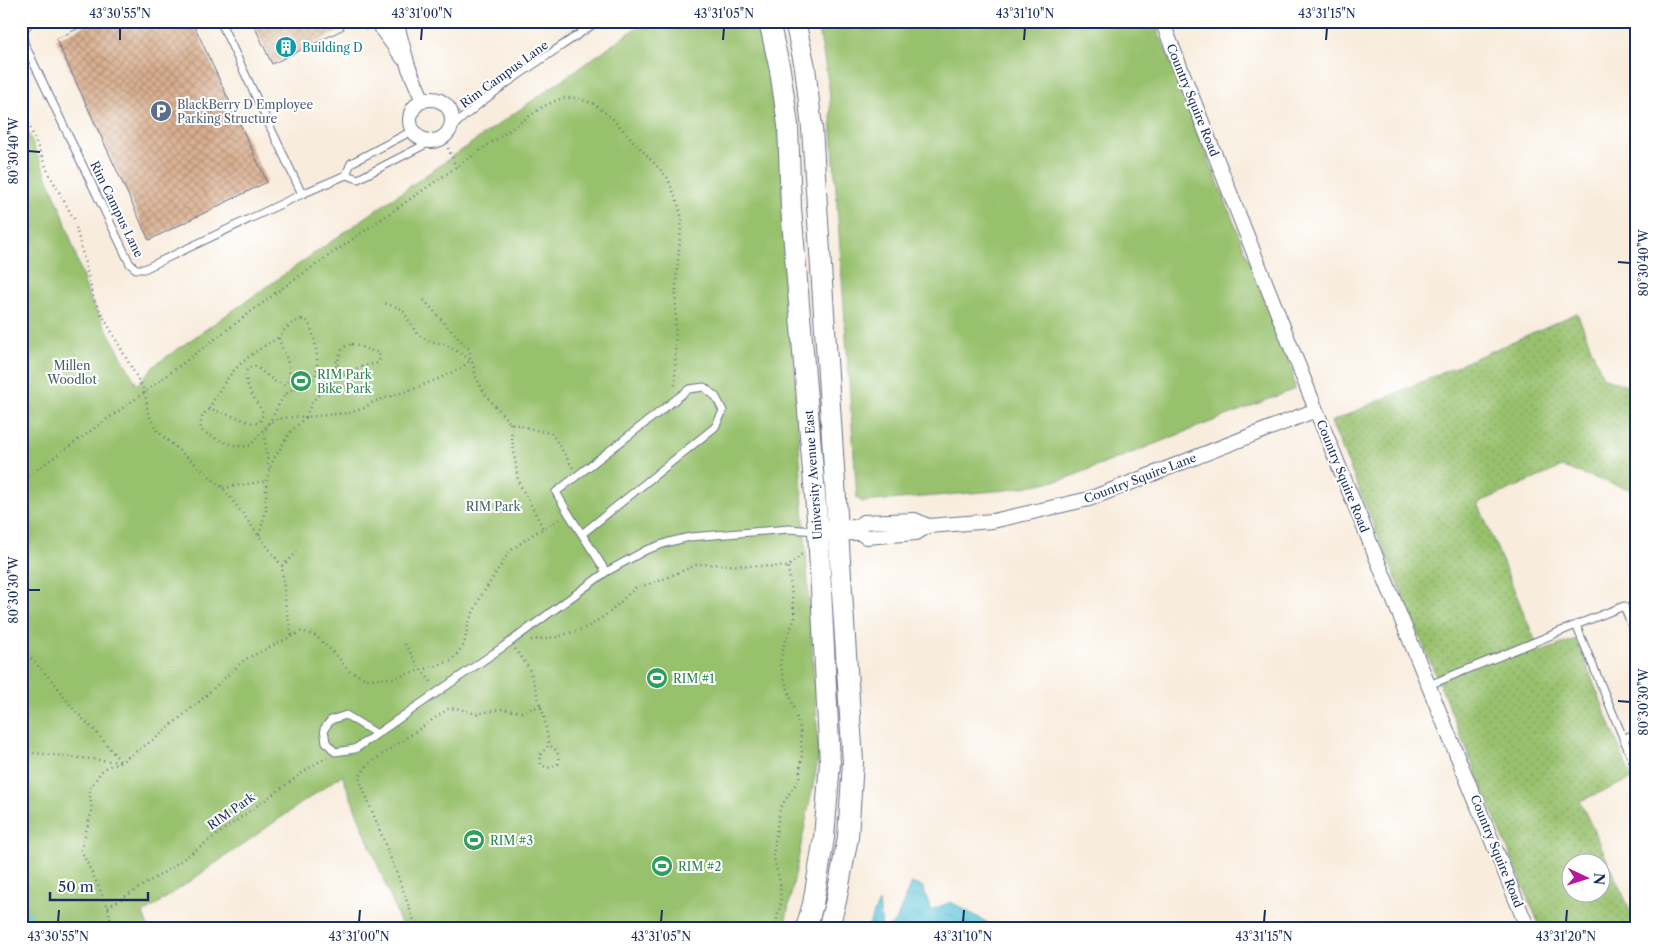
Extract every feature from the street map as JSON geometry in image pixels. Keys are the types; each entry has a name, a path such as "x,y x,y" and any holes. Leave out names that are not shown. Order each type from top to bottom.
{"main road":[{"name":"University Avenue East","path":"769,21 780,70 788,125 792,208 818,531 830,763 824,838 813,904 806,929"},
{"name":"University Avenue East","path":"795,21 805,67 812,128 847,530 853,762 848,837 836,901 828,929"},
{"name":"Country Squire Lane","path":"818,531 847,530"}],"street":[{"path":"396,21 408,66 423,100"},
{"name":"Country Squire Road","path":"1162,21 1316,410 1528,929"},
{"path":"376,26 383,31 408,66"},
{"path":"433,99 446,106 451,115 450,130 442,138 430,142 423,140 412,131 410,124 412,110 423,100 433,99"},
{"name":"Country Squire Lane","path":"847,530 863,522 915,520 928,526 994,520 1089,499 1316,410"}],"lane":[{"name":"Rim Campus Lane","path":"33,21 28,24 23,32 24,42 130,264 136,269 144,269 346,175 358,179 430,142"},
{"path":"220,21 302,194"},
{"name":"Rim Campus Lane","path":"450,130 482,103 598,21"},
{"name":"Rim Campus Lane","path":"346,175 351,163 412,131"},
{"path":"582,534 715,427 723,411 716,397 704,388 689,389 556,492 568,514 606,572"},
{"path":"378,734 346,715 331,720 324,729 326,742 335,752 355,749 378,734 439,690 510,642 606,572 646,550 690,537 789,529 818,531"},
{"path":"1429,685 1624,606 1637,639"},
{"path":"1576,625 1637,771"},
{"path":"1624,739 1637,733"}],"path":[{"path":"353,21 368,32 376,26"},
{"path":"21,481 145,392 281,289 544,106 562,98 576,98 594,104 618,124 667,177 678,201 682,218 676,282 675,400"},
{"path":"21,105 48,172 74,219 94,300 145,392 148,413 158,432 223,488 282,566 286,608 292,635"},
{"path":"448,148 457,167"},
{"path":"424,300 469,349 476,376 485,394 510,423 518,481 543,528"},
{"path":"384,303 402,309 417,334 429,341 445,344 471,360"},
{"path":"298,321 307,321 310,324 318,369 316,376 309,382 291,390 280,402 267,424 251,445 240,447 217,439 201,430 201,418 209,410 221,387 242,361 279,337 290,324 298,321"},
{"path":"279,337 290,373 286,384"},
{"path":"348,344 379,353 380,359 378,363 347,372 344,376 338,376 335,372 337,359 348,344"},
{"path":"337,359 338,367 342,372 347,372"},
{"path":"267,424 290,417 348,413 364,408 373,402 440,378 460,369 471,360"},
{"path":"242,361 248,368"},
{"path":"248,368 255,366 274,381 286,384"},
{"path":"248,368 246,378 250,391 263,413 262,420"},
{"path":"259,535 266,510 266,481 273,460 291,431 306,417 310,404 318,394 331,386 338,376"},
{"path":"286,384 291,390"},
{"path":"209,410 215,410 253,423 258,423 262,420"},
{"path":"262,420 267,424"},
{"path":"510,423 552,434 578,475"},
{"path":"267,424 265,430 266,457 270,471"},
{"path":"223,488 266,481"},
{"path":"112,929 108,907 81,850 92,810 89,789 104,768 121,762 157,736 200,701 244,660 302,631 316,636 336,655 349,671 367,679 394,678 450,661 464,646 469,621 481,596 510,551 543,528 568,514"},
{"path":"282,566 297,552"},
{"path":"510,642 557,637 588,628 610,612 635,588 658,581 698,564 788,567 795,618 784,644 780,664 800,728 802,753 799,779 780,808 773,855 780,882 781,903 774,929"},
{"path":"510,642 529,668 541,706 549,745"},
{"path":"405,644 421,670 439,690"},
{"path":"21,647 121,762"},
{"path":"416,929 397,874 359,778 367,765 448,709 456,708 476,714 501,709 521,712 541,706"},
{"path":"549,745 555,748 559,755 558,764 548,768 541,765 540,756 549,745"},
{"path":"21,747 25,752 121,762"},
{"name":"RIM Park","path":"108,907 168,870 312,766 335,752"}],"green space":[{"name":"RIM Park","path":"646,21 763,21 778,117 819,756 784,929 403,929 342,775 143,914 149,929 21,929 21,116 62,212 89,297 137,385 155,365"},
{"path":"815,21 1154,21 1292,369 1295,389 1065,479 1007,490 862,502 857,498 829,87 821,41"},
{"path":"1577,313 1603,377 1637,390 1637,492 1562,467 1478,503 1540,652 1576,639 1632,779 1580,801 1603,852 1560,852 1560,902 1610,902 1610,866 1637,925 1637,929 1541,929 1331,422"}],"water":[{"path":"911,883 923,887 931,910 951,902 988,923 989,929 886,929 896,921"},
{"path":"879,902 882,929 867,929"}],"building":[{"name":"BlackBerry D Employee Parking Structure","path":"94,21 192,21 267,182 149,240 56,39"},
{"name":"Building D","path":"252,21 341,21 344,29 272,64"}],"waterway":[{"path":"21,907 38,929"}],"place":[{"name":"Building D","path":"286,47"},
{"name":"BlackBerry D Employee Parking Structure","path":"161,111"},
{"name":"RIM Park Bike Park","path":"301,381"},
{"name":"RIM #1","path":"657,678"},
{"name":"RIM #3","path":"474,840"},
{"name":"RIM #2","path":"662,866"}],"park label":[{"name":"Millen Woodlot","path":"72,372"}]}
